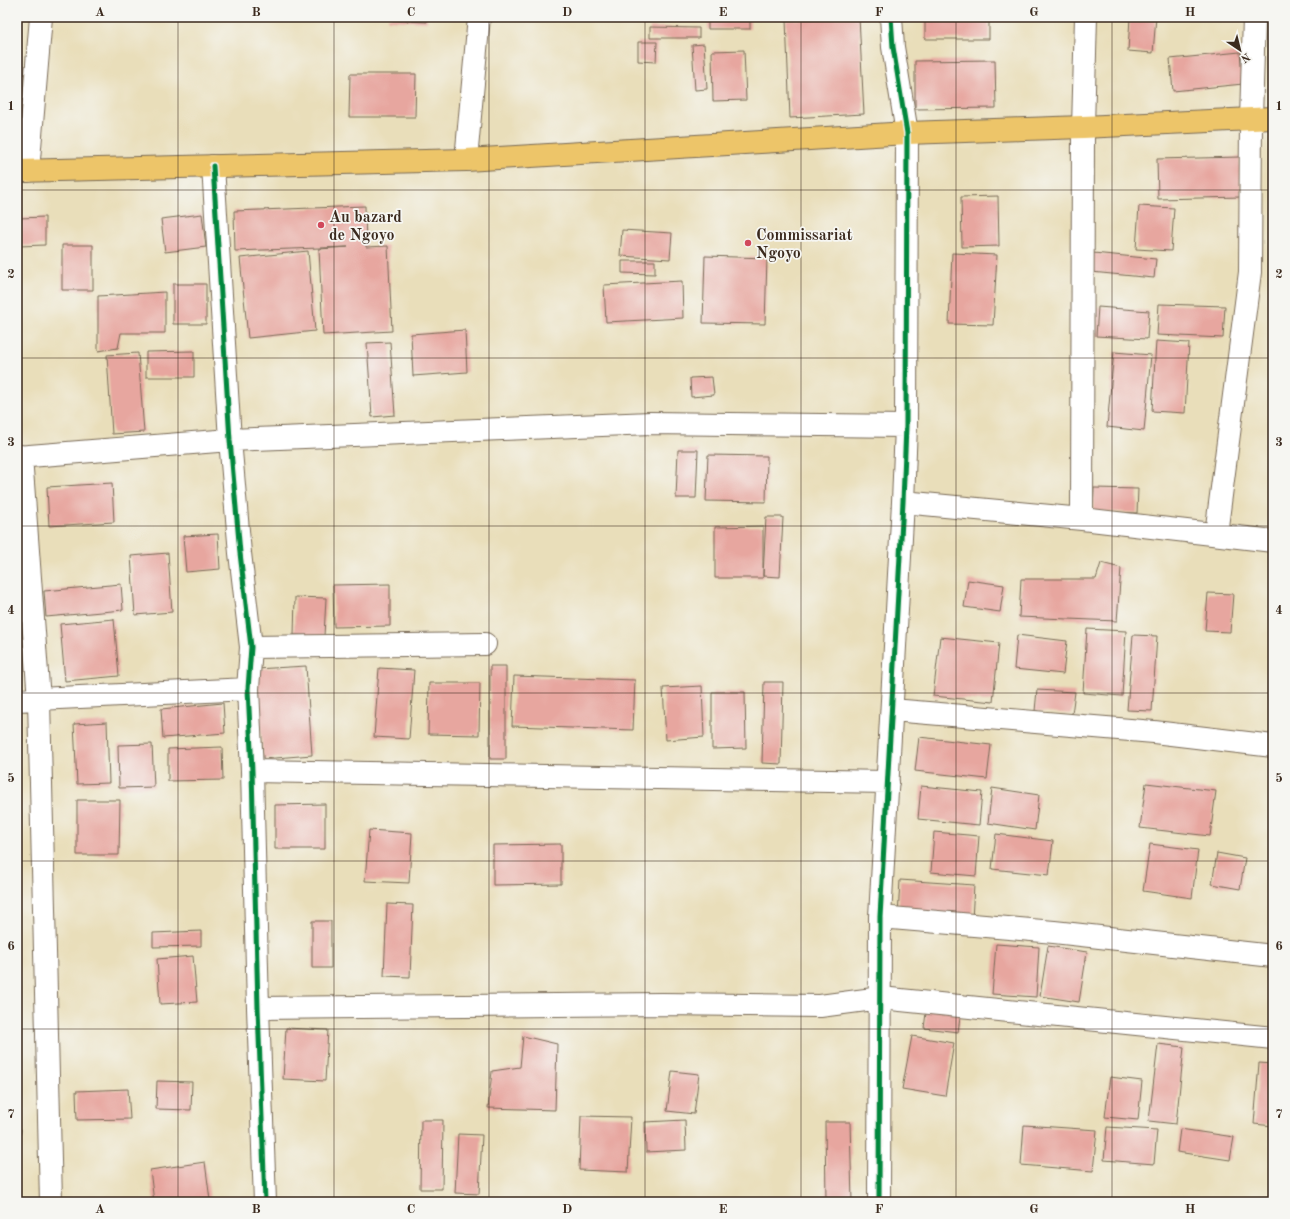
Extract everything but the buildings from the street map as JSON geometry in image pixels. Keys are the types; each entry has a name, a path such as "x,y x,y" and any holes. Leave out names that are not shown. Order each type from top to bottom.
{"highway":[{"path":"22,171 466,160 907,133 1083,127 1273,118"}],"street":[{"path":"22,171 41,17"},
{"path":"466,160 479,17"},
{"path":"880,1202 880,917 904,502 906,426 907,133 893,47 891,17"},
{"path":"1082,519 1083,127 1086,17"},
{"path":"1216,534 1250,272 1251,119 1254,17"},
{"path":"214,166 230,440 240,553 251,647 248,689 252,771 265,1202"},
{"path":"51,1202 39,700 19,456 230,440 650,423 906,426"},
{"path":"904,502 1082,519 1273,541"},
{"path":"251,647 485,644"},
{"path":"17,700 248,689"},
{"path":"892,710 1154,732 1273,746"},
{"path":"252,771 888,782"},
{"path":"880,917 1054,932 1273,956"},
{"path":"258,1008 662,1004 820,1006 880,998 1273,1038"}],"cycle path":[{"path":"879,1202 880,917 906,426 907,133 893,47 891,17"},
{"path":"213,166 230,440 240,553 251,647 248,689 252,771 265,1202"}],"place":[{"name":"Au bazard de Ngoyo","path":"321,225"},
{"name":"Commissariat Ngoyo","path":"748,243"}]}
